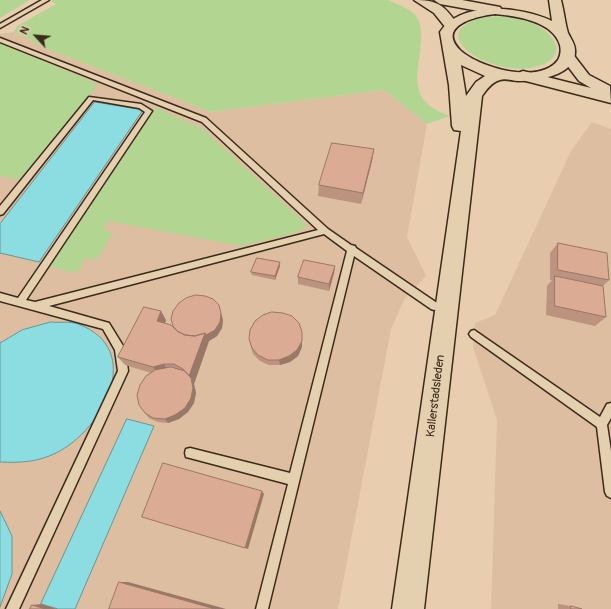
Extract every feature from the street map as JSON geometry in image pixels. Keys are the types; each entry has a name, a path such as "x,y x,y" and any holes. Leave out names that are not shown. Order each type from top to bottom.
{"main road":[{"path":"420,0 439,10 451,25 455,20 468,14 495,10"},
{"path":"440,0 510,12 541,20 562,36 568,46 567,56 562,64 539,75 523,76"},
{"path":"555,0 562,36"},
{"path":"510,12 536,5"},
{"name":"Kallerstadsleden","path":"451,25 447,34 456,74 460,109 461,182"},
{"path":"449,44 455,53 466,62 498,74 523,76 578,88 611,98"},
{"path":"567,56 584,78 611,92"},
{"name":"Kallerstadsleden","path":"408,609 449,297 461,182 474,96 481,85 498,74"}],"lane":[{"path":"0,26 46,0"},
{"path":"0,40 204,120 325,231 352,248 434,306"},
{"path":"0,212 92,98 141,106 149,111 20,302"},
{"path":"35,306 325,231"},
{"path":"262,609 352,248"},
{"path":"0,297 106,326 120,349 123,371 12,609"},
{"path":"474,334 602,424"},
{"path":"611,408 602,424 611,492"},
{"path":"190,453 295,480"}],"shaded area":[{"path":"14,32 50,50 211,112 384,90 427,124 407,237 426,276 405,298 391,329 338,609 0,609 0,34"},
{"path":"592,122 611,129 611,609 491,609 497,420 473,347 475,323 495,315 571,151"}],"green space":[{"path":"0,0 30,0 0,18"},
{"path":"388,0 409,10 417,18 421,27 418,87 421,96 436,110 450,116 427,124 384,90 211,112 50,50 14,32 17,26 56,4 51,1"},
{"path":"485,17 512,18 530,22 539,26 555,42 555,55 549,61 541,65 518,69 499,66 482,60 469,52 460,42 459,33 466,24"},
{"path":"0,43 98,84 23,180 0,176"},
{"path":"155,107 203,129 306,224 305,228 295,233 241,246 108,221 103,230 113,232 97,260 85,258 77,273 50,267"}],"water":[{"path":"95,102 143,110 39,262 0,253 0,224"},
{"path":"51,322 78,324 99,336 110,351 113,370 110,389 102,409 89,427 73,442 56,453 36,460 22,462 0,462 0,343 22,330"},
{"path":"127,419 154,426 75,609 58,609 41,604"},
{"path":"0,511 12,536 12,574 0,607"}],"building":[{"path":"332,143 374,149 363,193 319,185"},
{"path":"558,243 607,253 609,280 558,270"},
{"path":"257,258 280,262 275,276 251,272"},
{"path":"304,260 335,266 329,284 298,277"},
{"path":"555,276 603,286 606,317 555,306"},
{"path":"196,295 213,299 219,305 221,313 220,322 215,330 206,335 205,333 195,336 185,335 177,331 173,326 171,319 173,311 179,303 186,298"},
{"path":"144,307 161,311 157,321 171,325 177,331 185,335 195,336 205,333 189,376 183,369 174,364 164,364 153,367 118,357"},
{"path":"272,312 292,316 299,323 302,332 302,341 297,350 289,356 279,360 268,360 258,355 252,348 249,339 250,330 255,321 263,315"},
{"path":"171,367 185,371 191,378 193,388 191,398 185,408 175,415 165,419 153,418 145,413 139,405 137,395 140,385 146,376 155,370"},
{"path":"163,463 262,491 245,548 142,517"},
{"path":"119,582 215,609 109,609"},
{"path":"32,605 45,609 30,609"},
{"path":"571,606 582,609 571,609"}]}
